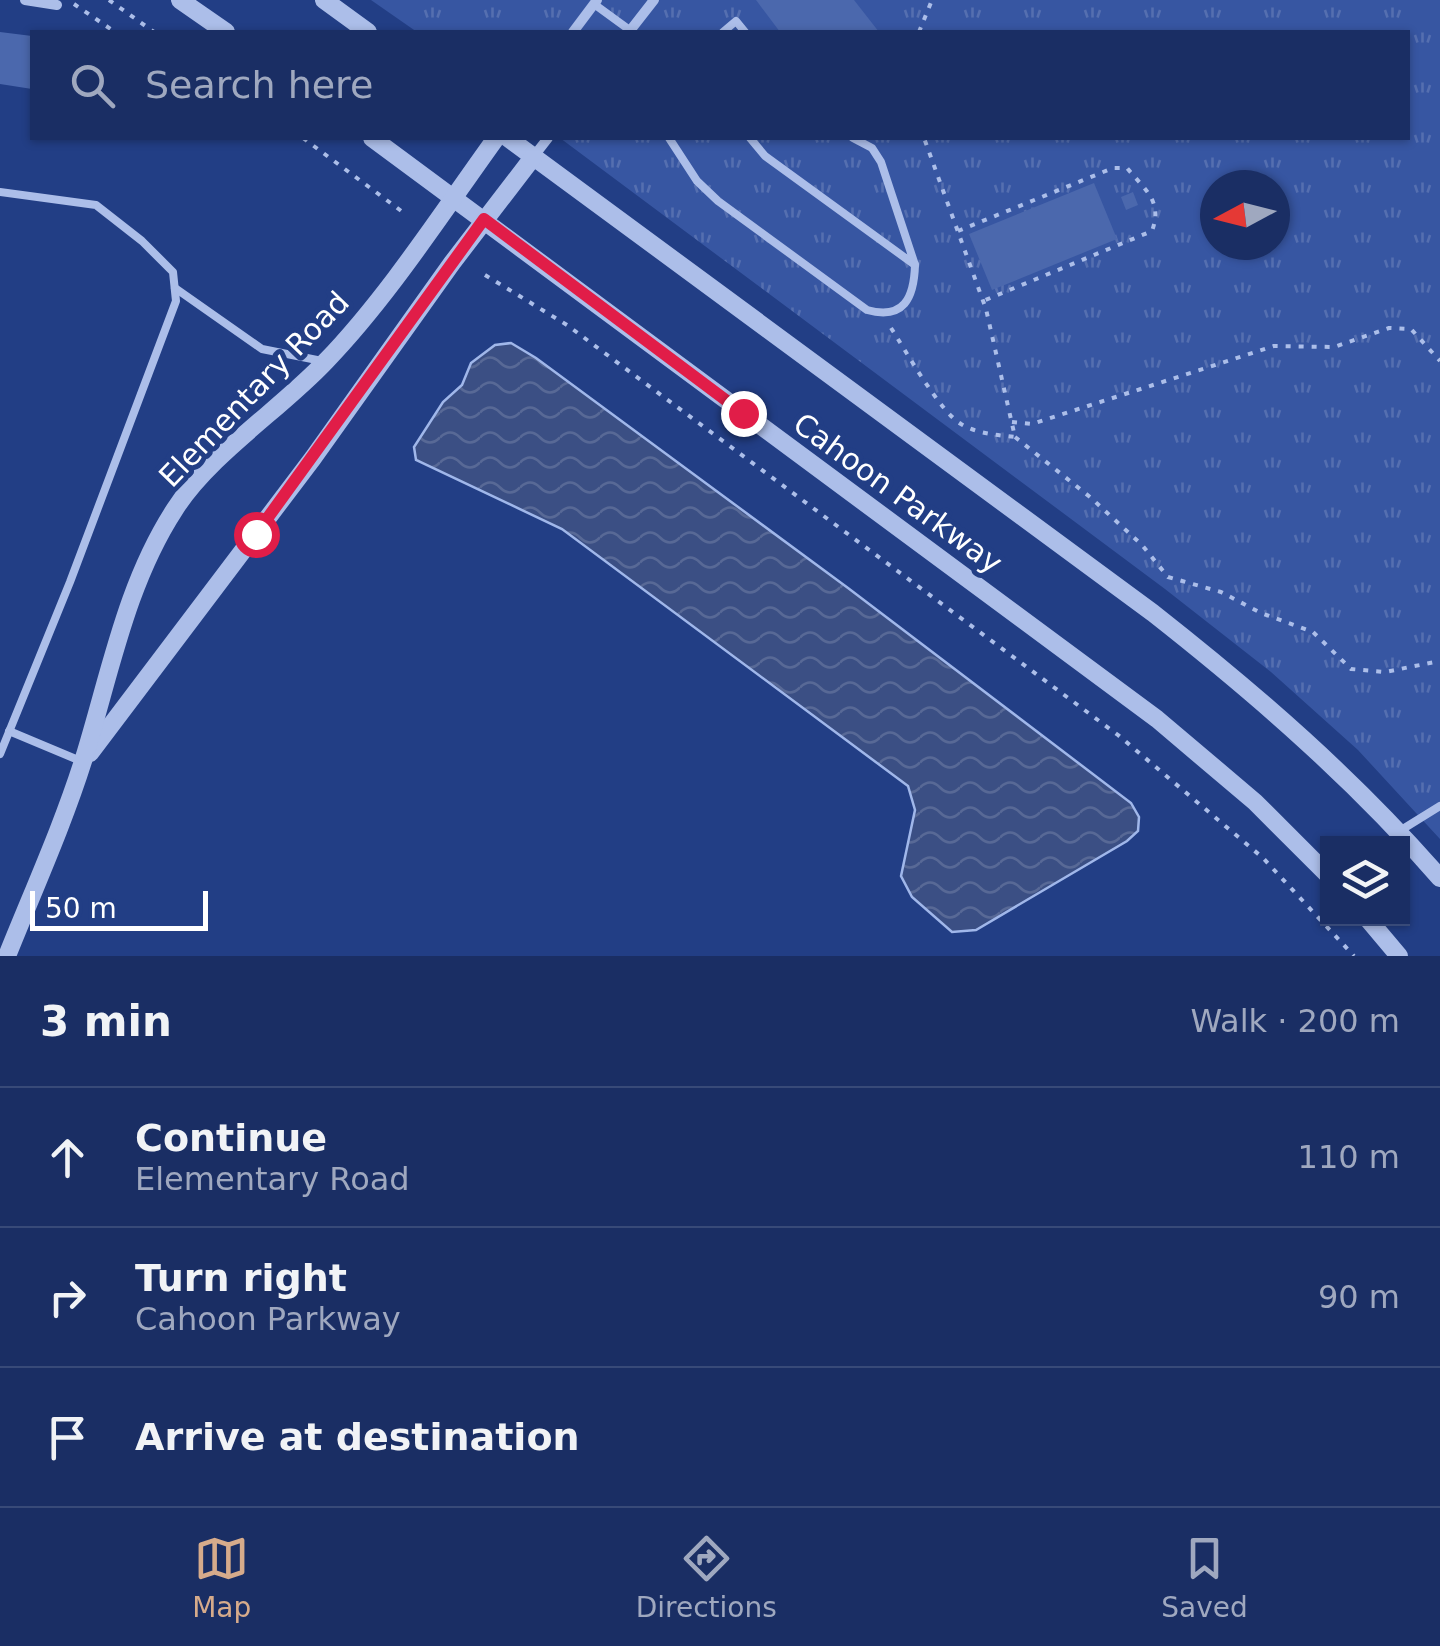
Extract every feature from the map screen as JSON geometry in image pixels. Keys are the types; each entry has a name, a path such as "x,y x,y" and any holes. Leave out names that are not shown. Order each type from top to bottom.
{"street":[{"path":"25,0 57,5"},
{"path":"180,0 223,30"},
{"path":"324,0 365,30"},
{"path":"632,30 654,0"},
{"path":"575,30 596,2"},
{"name":"Cahoon Parkway","path":"375,140 1145,710 1234,784 1320,866"},
{"name":"Elementary Road","path":"7,956 83,762 125,616 150,554 176,507 211,468 327,361 495,140"},
{"name":"Cahoon Parkway","path":"511,140 1153,613 1316,749 1440,878"},
{"path":"534,156 546,140"},
{"name":"Elementary Road","path":"83,762 313,458 484,219 534,156"},
{"path":"1374,926 1400,956"}],"lane":[{"path":"596,2 629,30"},
{"path":"725,30 736,21 743,30"},
{"path":"669,140 697,181 718,201 867,310 882,314 908,302 915,265 881,162 872,148 857,140"},
{"path":"752,140 765,156 915,265"},
{"path":"0,192 96,205 142,240 173,272 176,301 0,754"},
{"path":"175,288 262,349 327,361"},
{"path":"9,731 83,762"},
{"path":"1398,832 1440,806"}],"path":[{"path":"70,0 112,30"},
{"path":"109,0 151,30"},
{"path":"921,30 932,0"},
{"path":"306,140 404,213"},
{"path":"925,140 984,302 1016,437"},
{"path":"958,231 1113,168 1127,168 1156,204 1158,216 1152,230 984,302"},
{"path":"485,275 567,325 1118,735 1263,858 1354,956"},
{"path":"882,314 939,401 958,423 987,434 1016,437 1129,532 1168,577 1222,592 1313,632 1351,669 1385,672 1440,661"},
{"path":"1012,422 1032,424 1274,346 1334,347 1390,328 1411,329 1440,361"}],"green space":[{"path":"371,0 1440,0 1440,839 1358,750 1271,672 563,140 1410,140 1410,30 414,30"}],"water":[{"path":"511,343 848,588 1131,803 1139,817 1138,831 976,930 952,932 912,897 901,876 915,810 908,786 562,529 416,460 414,447 443,402 462,385 471,363 495,345"}],"building":[{"path":"756,0 854,0 877,30 778,30"},
{"path":"0,32 30,36 30,89 0,84"},
{"path":"1094,183 1117,239 992,290 969,234"},
{"path":"1133,192 1138,205 1126,210 1121,197"}],"route":[{"path":"256,534 484,219 743,413"}]}
